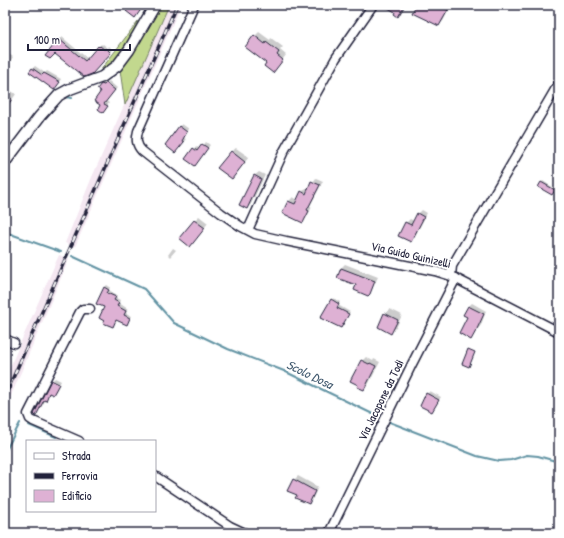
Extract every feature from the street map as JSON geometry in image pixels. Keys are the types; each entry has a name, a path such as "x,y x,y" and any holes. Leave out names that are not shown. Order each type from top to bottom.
{"street":[{"path":"5,162 40,116 59,95 70,89 102,77 117,66 129,50 155,5"},
{"name":"Via Guido Guinizelli","path":"194,5 138,131 137,145 142,151 222,213 248,230 262,236 435,271 453,277 559,332"},
{"path":"248,230 288,144 336,58 373,5"},
{"name":"Via Jacopone da Todi","path":"329,533 453,277 452,266 559,83"},
{"path":"77,440 33,421 30,419 28,414 80,312 83,309 90,309"},
{"path":"5,339 14,344"},
{"path":"156,477 230,526 245,533"}],"shaded area":[{"path":"169,5 181,5 75,247 65,243 92,177"},
{"path":"59,255 69,259 5,410 5,378"}],"green space":[{"path":"158,5 169,5 125,105 120,70"},
{"path":"138,21 141,23 118,62 94,79"}],"building":[{"path":"134,5 138,5 142,8 135,18 126,11 130,6 132,8"},
{"path":"383,5 405,5 398,17 394,14 395,12"},
{"path":"416,5 437,5 448,10 439,26 412,13"},
{"path":"254,35 265,44 266,42 279,52 277,55 283,60 273,73 264,66 266,63 245,47"},
{"path":"59,39 85,61 98,46 105,50 106,48 111,53 92,74 84,77 55,54 50,59 45,56"},
{"path":"32,68 42,75 44,73 60,82 54,90 29,72"},
{"path":"106,83 115,90 104,104 108,106 103,113 98,109 100,105 94,101 101,91 97,89 101,84 104,85"},
{"path":"5,94 12,99 5,109"},
{"path":"179,126 187,132 182,141 184,142 175,153 165,145"},
{"path":"202,144 208,148 195,166 185,159 193,148 197,151"},
{"path":"231,151 245,162 232,179 217,168"},
{"path":"254,175 261,179 247,209 239,205"},
{"path":"311,181 320,185 307,210 309,211 303,223 282,213 288,201 295,204 301,191 306,194"},
{"path":"541,182 555,190 552,195 538,187"},
{"path":"417,213 424,217 411,242 398,236 405,222 411,225"},
{"path":"194,220 205,228 190,247 179,238"},
{"path":"341,268 375,281 370,294 368,296 354,290 356,285 337,278"},
{"path":"104,287 109,290 107,293 116,297 114,300 119,303 117,306 126,311 124,315 130,318 127,325 116,320 113,327 103,323 104,321 99,318 104,307 96,304"},
{"path":"331,299 339,304 337,308 349,314 341,328 320,318"},
{"path":"468,306 484,314 471,340 459,333 467,317 463,315"},
{"path":"384,313 398,320 391,334 378,327"},
{"path":"468,349 475,352 469,367 462,364"},
{"path":"361,360 376,366 364,390 357,387 358,385 350,381"},
{"path":"51,380 59,384 53,395 49,393 46,401 44,400 36,416 34,414"},
{"path":"426,393 439,400 432,412 420,406"},
{"path":"293,479 315,491 309,504 295,498 297,495 287,491"}],"waterway":[{"path":"66,97 72,98"},
{"path":"5,169 8,165"},
{"name":"Scolo Dosa","path":"5,232 61,252"},
{"name":"Scolo Dosa","path":"72,256 144,289 174,323 228,349 284,371 383,419"},
{"name":"Scolo Dosa","path":"387,421 477,456 499,461 511,460 527,455 538,456 559,462"},
{"path":"5,452 20,423"},
{"path":"29,425 56,437"}],"railway":[{"path":"5,396 177,5"}]}
